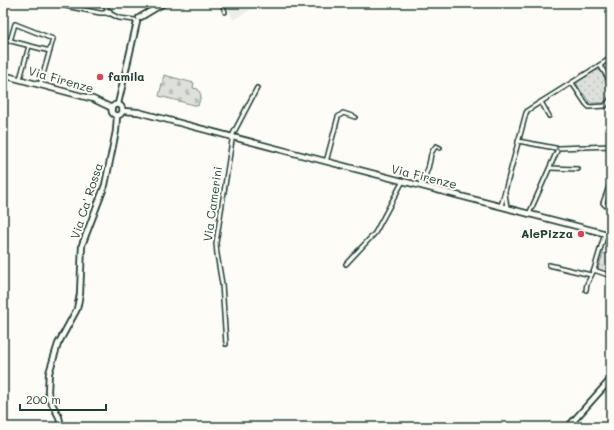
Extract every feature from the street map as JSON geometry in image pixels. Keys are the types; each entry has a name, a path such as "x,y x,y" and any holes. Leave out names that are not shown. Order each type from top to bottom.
{"main road":[{"path":"118,104 137,20 164,3"},
{"name":"Via Firenze","path":"3,75 93,100 112,108"},
{"path":"118,104 122,107 123,111 117,116 112,113 112,108 114,105 118,104"},
{"name":"Via Firenze","path":"123,111 138,112 608,234"},
{"name":"Via Ca' Rossa","path":"61,427 59,417 49,398 49,373 58,344 79,304 82,245 104,184 116,131 117,116"},
{"path":"568,427 611,379"}],"street":[{"path":"50,3 100,13 108,12 118,18 137,20"},
{"path":"105,3 108,12"},
{"path":"222,3 225,12"},
{"path":"10,41 15,24 53,39 40,85"},
{"path":"3,39 50,51"},
{"path":"20,79 29,46"},
{"path":"501,206 518,141 528,110 611,58"},
{"path":"600,65 611,83"},
{"path":"572,83 589,107 604,106 611,99"},
{"path":"233,137 234,132 257,88"},
{"path":"541,102 549,116"},
{"path":"326,162 338,117 344,113 355,117"},
{"name":"Via Camerini","path":"226,344 222,284 216,249 233,137"},
{"path":"518,141 557,149 611,146"},
{"path":"420,186 430,164 429,158 431,152 436,146 440,148"},
{"path":"529,214 557,149"},
{"path":"550,168 578,169"},
{"path":"346,264 375,234 403,181"},
{"path":"611,181 603,203 611,208"},
{"path":"505,193 507,208"},
{"path":"586,290 611,225"},
{"path":"549,265 591,275"},
{"path":"594,270 611,276"}],"shaded area":[{"path":"226,3 262,3 233,20"}],"green space":[{"path":"597,70 601,71 606,79 604,80 610,89 611,88 611,92 604,103 592,103 591,105 588,103 589,102 583,93 582,94 577,82"},
{"path":"164,75 194,83 193,88 198,89 201,95 198,106 159,96"},
{"path":"603,253 611,255 611,274 598,269"}],"place":[{"name":"famila","path":"100,77"},
{"name":"AlePizza","path":"581,234"}]}
